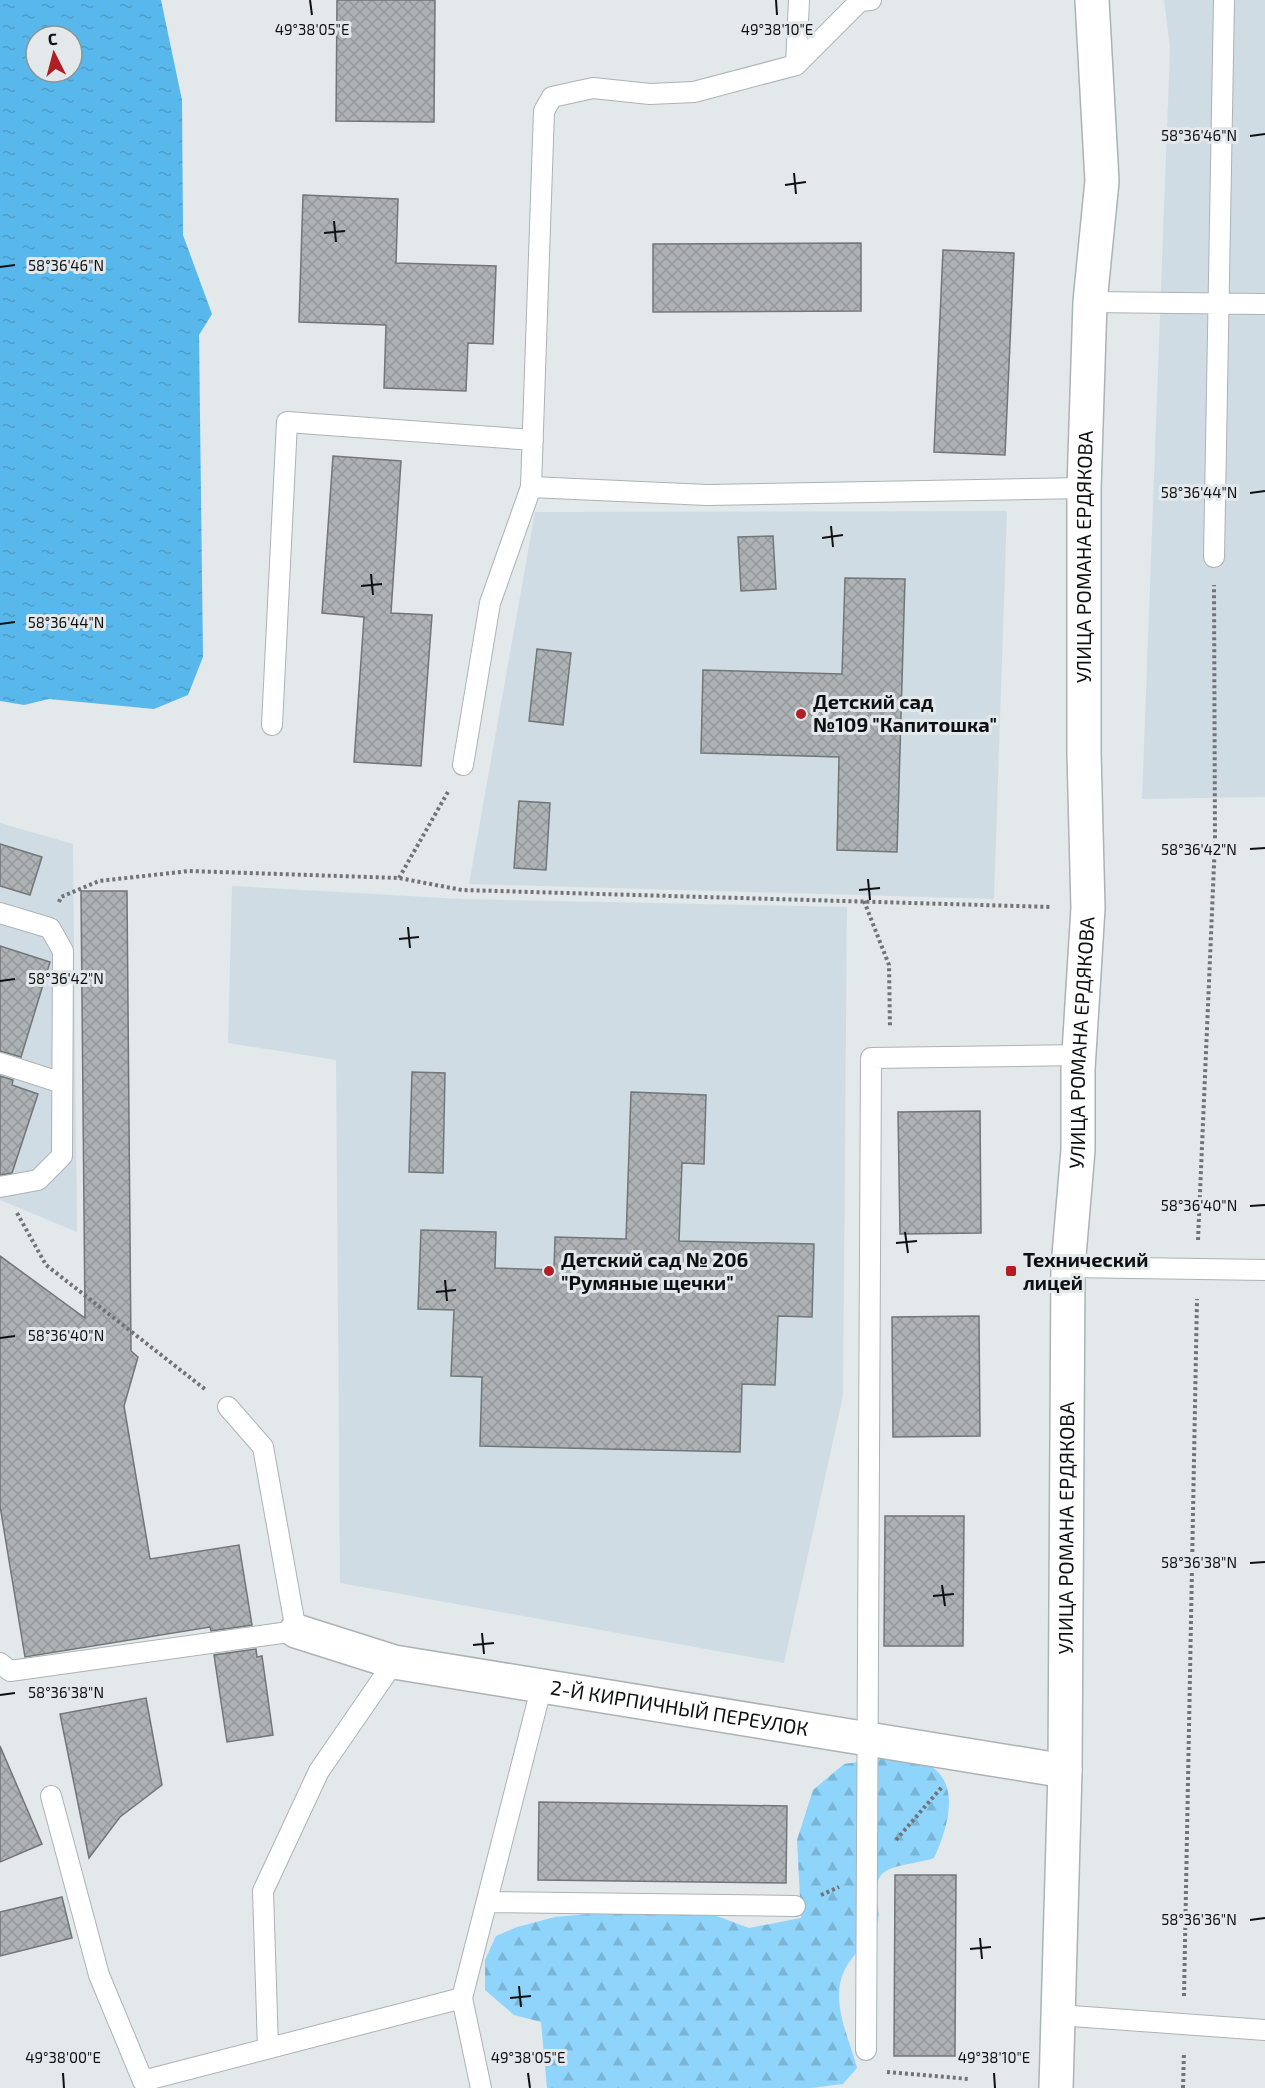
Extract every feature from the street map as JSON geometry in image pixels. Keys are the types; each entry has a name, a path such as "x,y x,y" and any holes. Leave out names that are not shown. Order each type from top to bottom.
{"street":[{"name":"УЛИЦА РОМАНА ЕРДЯКОВА","path":"1056,2088 1065,1771 1068,1267 1078,1150 1079,1055 1088,908 1084,753 1084,488 1090,302 1102,181 1092,0"},
{"name":"2-Й КИРПИЧНЫЙ ПЕРЕУЛОК","path":"296,1631 394,1662 1065,1771"}],"lane":[{"path":"796,65 799,0"},
{"path":"464,765 490,603 531,487 544,111 552,97 593,88 650,94 694,92 796,65 860,1 871,0"},
{"path":"1214,558 1224,0"},
{"path":"1090,302 1265,304"},
{"path":"272,724 287,422 532,440"},
{"path":"531,487 706,495 1084,488"},
{"path":"0,913 50,928 63,951 62,1156 38,1180 2,1187"},
{"path":"866,2050 871,1058 1079,1055"},
{"path":"0,1063 62,1083"},
{"path":"1068,1267 1265,1270"},
{"path":"0,1663 10,1671 296,1631 263,1447 228,1407"},
{"path":"268,2048 263,1891 319,1771 394,1662"},
{"path":"481,2088 462,1998 542,1685"},
{"path":"51,1796 99,1976 144,2084 268,2048 462,1998"},
{"path":"487,1902 795,1906"},
{"path":"1058,2015 1265,2030"}],"path":[{"path":"1183,2088 1197,1268 1215,841 1214,558"},
{"path":"399,878 464,765"},
{"path":"50,928 61,897 99,881 189,871 399,878 462,890 1088,908"},
{"path":"864,901 889,965 891,1057"},
{"path":"2,1187 46,1265 228,1407"},
{"path":"866,2050 885,2072 969,2079"}],"shaded area":[{"path":"1164,0 1265,0 1265,797 1142,799 1170,48"},
{"path":"1007,511 994,899 469,884 535,512"},
{"path":"0,823 73,844 77,1232 0,1200"},
{"path":"232,886 463,899 847,907 843,1396 784,1663 340,1583 336,1060 228,1043"}],"green space":[{"path":"887,1758 925,1763 939,1773 946,1784 949,1808 947,1821 934,1858 892,1868 882,1874 878,1880 877,1924 871,1936 848,1963 841,1981 839,1993 842,2018 857,2068 843,2084 811,2088 547,2088 541,2022 514,2015 485,1990 485,1960 496,1936 517,1927 555,1917 632,1910 717,1916 749,1928 801,1918 797,1840 813,1790 844,1764"}],"water":[{"path":"0,0 161,0 182,100 183,235 212,314 199,335 203,657 188,695 154,709 49,699 24,705 0,701"}],"building":[{"path":"337,0 435,0 434,122 336,121"},
{"path":"303,195 398,199 396,263 496,266 493,344 468,343 466,391 384,388 386,325 299,322"},
{"path":"861,243 861,311 653,312 653,244"},
{"path":"943,250 1014,253 1005,455 934,452"},
{"path":"333,456 401,461 391,613 432,615 421,766 354,762 364,617 322,613"},
{"path":"773,536 776,589 741,591 738,537"},
{"name":"Детский сад №109 \"Капитошка\"","path":"845,578 905,579 897,852 837,850 839,757 701,753 703,670 842,674"},
{"path":"537,649 571,653 563,725 529,721"},
{"path":"519,801 550,803 546,870 514,868"},
{"path":"0,844 42,857 30,895 0,886"},
{"path":"81,891 127,891 131,1351 138,1357 124,1406 150,1559 239,1545 252,1625 211,1631 210,1627 25,1657 0,1506 0,1256 85,1318"},
{"path":"0,946 50,962 21,1057 0,1051"},
{"path":"412,1072 445,1073 443,1173 409,1172"},
{"path":"0,1076 13,1080 12,1085 38,1094 12,1173 0,1175"},
{"name":"Детский сад № 206 \"Румяные щечки\"","path":"631,1092 706,1095 704,1164 682,1163 679,1241 814,1244 812,1317 778,1316 775,1385 742,1384 740,1452 480,1446 482,1377 451,1376 454,1310 418,1309 421,1230 496,1232 495,1268 554,1270 555,1237 626,1239"},
{"path":"980,1111 981,1233 900,1234 898,1112"},
{"path":"979,1316 980,1436 893,1437 892,1317"},
{"path":"885,1516 964,1516 963,1646 884,1646"},
{"path":"256,1649 257,1657 262,1656 273,1735 227,1742 214,1655"},
{"path":"146,1698 162,1785 120,1817 89,1858 60,1714"},
{"path":"0,1746 42,1844 0,1862"},
{"path":"539,1802 787,1806 786,1883 538,1880"},
{"path":"895,1875 956,1875 955,2056 894,2056"},
{"path":"62,1897 72,1938 0,1956 0,1912"}],"place":[{"name":"Детский сад №109 \"Капитошка\"","path":"801,714"},
{"name":"Детский сад № 206 \"Румяные щечки\"","path":"549,1271"},
{"name":"Технический лицей","path":"1011,1271"}]}
